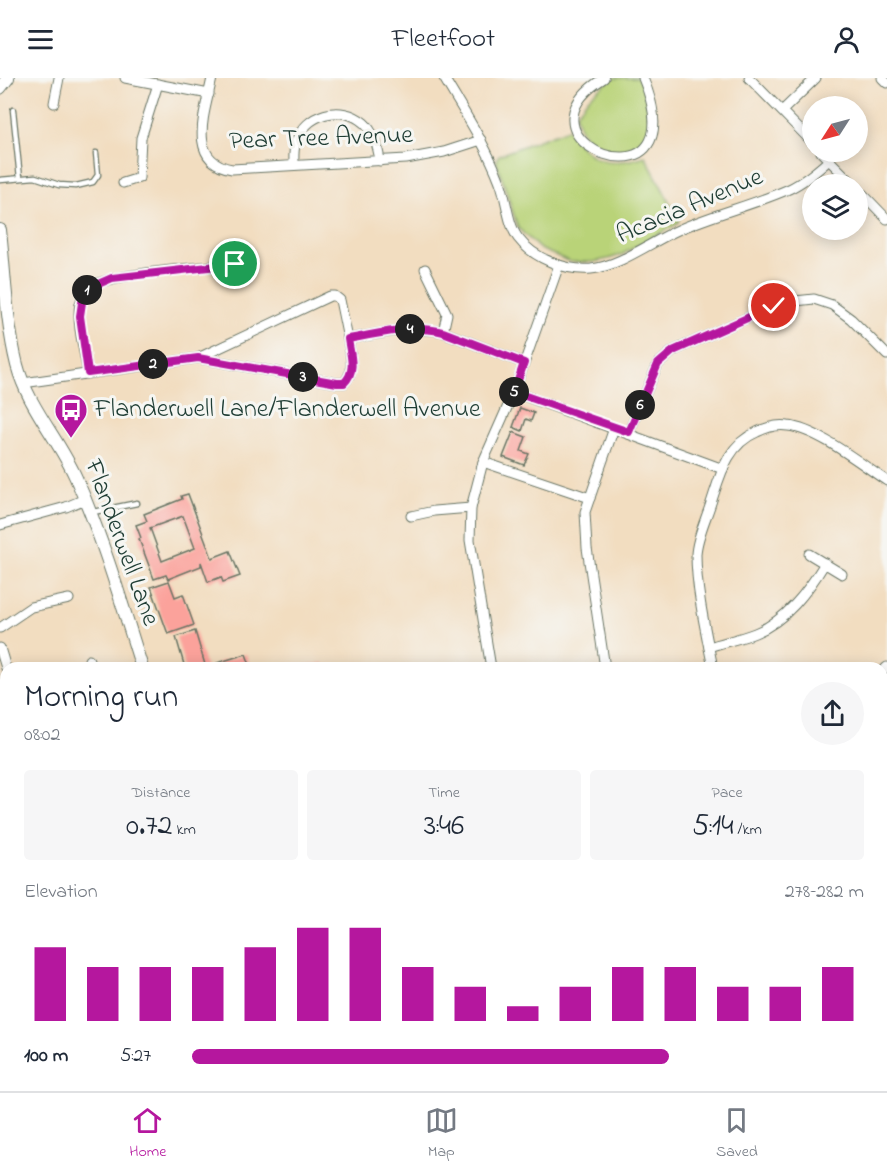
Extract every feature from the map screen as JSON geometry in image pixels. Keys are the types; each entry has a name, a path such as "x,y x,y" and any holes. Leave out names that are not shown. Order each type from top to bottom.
{"street":[{"path":"0,88 8,78"},
{"path":"54,104 58,78"},
{"path":"125,78 209,94"},
{"name":"Pear Tree Avenue","path":"212,78 201,140 204,151 220,167 231,169 380,161 424,156 481,140"},
{"path":"444,78 481,140 501,183 513,229 518,238 535,252 559,265 514,392 483,462 471,508 470,540 490,662"},
{"path":"604,78 584,95 575,107 572,118 579,136 586,145 604,155 614,157 639,153 651,140 652,108 644,78"},
{"path":"749,78 802,132"},
{"path":"782,111 816,78"},
{"path":"882,78 887,83"},
{"path":"123,183 139,178 141,138 158,84"},
{"path":"294,165 294,151 301,133 313,119 332,113 353,116 364,123 376,142 380,161"},
{"name":"Acacia Avenue","path":"559,265 588,269 610,265 679,229 790,189 827,162"},
{"path":"831,162 843,174"},
{"path":"868,199 887,219"},
{"name":"Flanderwell Lane","path":"0,230 9,326 23,383 76,476 140,662"},
{"path":"88,373 80,316 83,296 89,288 112,278 235,264"},
{"path":"425,268 447,314 443,332"},
{"path":"23,383 198,358 330,296 335,296 340,300 343,307 352,369 351,375 344,383 337,383 198,358"},
{"path":"629,432 658,364 673,351 786,302 814,299 831,305 851,319 887,355"},
{"path":"348,339 429,329 443,332 524,363"},
{"path":"514,392 629,432 723,469"},
{"path":"712,662 697,573 696,553 723,469 736,445 746,436 767,428 777,425 790,426 819,437 887,481"},
{"path":"604,662 587,548 585,512 614,428"},
{"path":"483,462 590,498"},
{"path":"0,525 66,507 85,499"},
{"path":"411,516 434,511 471,508"},
{"path":"809,554 842,574"},
{"path":"709,647 768,627 798,600 825,563"},
{"path":"0,628 31,607 69,599"}],"lane":[{"path":"13,110 20,178"},
{"path":"0,180 20,178 46,180 59,185 76,186 93,182 99,175 96,153"},
{"path":"90,513 137,503"}],"green space":[{"path":"613,78 638,78 642,85 649,115 650,129 644,142 635,149 624,152 612,152 589,140 580,128 576,114 589,97"},
{"path":"568,129 583,149 600,159 621,161 645,156 679,220 677,224 621,255 593,262 571,262 540,249 518,228 496,160 499,155"}],"building":[{"path":"520,408 534,413 531,421 526,419 522,431 513,427"},
{"path":"513,432 526,437 521,451 529,454 524,465 503,457"},
{"path":"188,494 212,558 230,551 240,576 223,582 221,577 208,582 201,562 201,566 168,579 166,575 154,579 136,525 147,521 144,514 182,499 181,496","holes":["183,516 195,548 162,561 150,528"]},
{"path":"169,581 175,597 183,594 194,625 168,634 151,587"},
{"path":"195,631 204,662 183,662 176,637"},
{"path":"246,654 249,662 220,662"}],"place":[{"name":"Flanderwell Lane/Flanderwell Avenue","path":"71,439"}],"route":[{"path":"235,264 112,278 89,288 80,305 88,373 198,358 344,383 351,375 352,369 348,339 429,329 443,332 524,363 514,392 629,432 658,364 673,351 774,306"}]}
